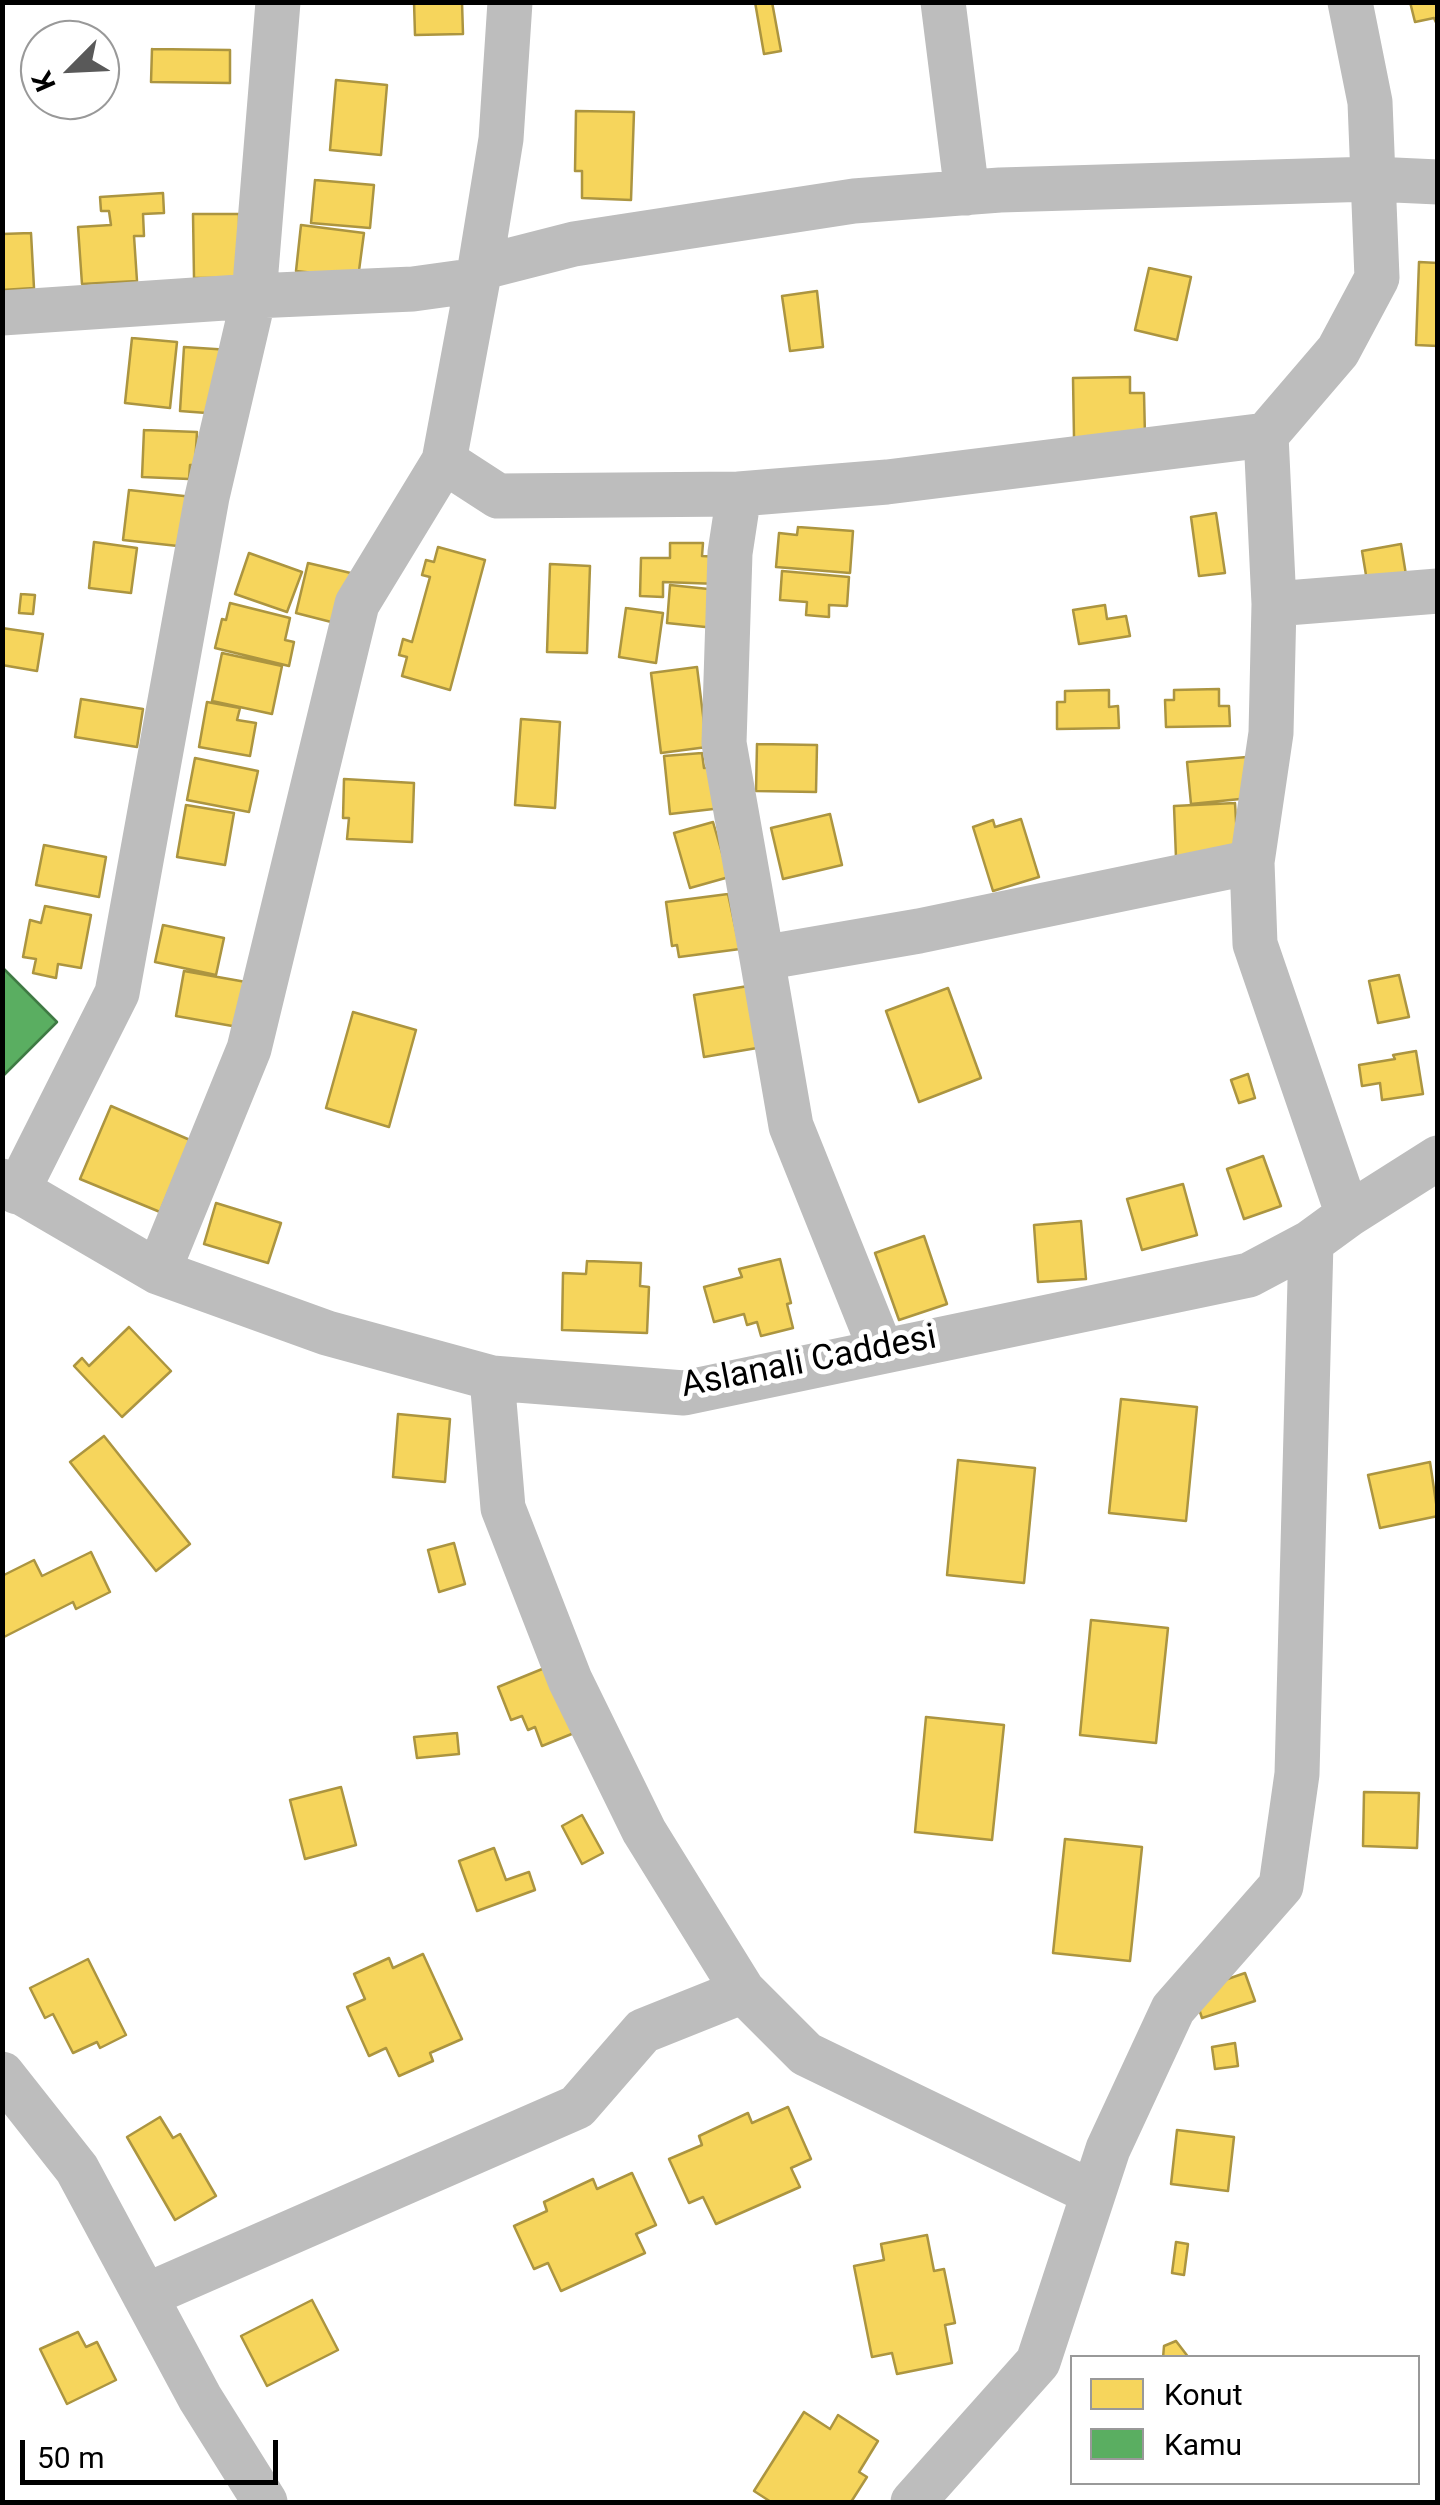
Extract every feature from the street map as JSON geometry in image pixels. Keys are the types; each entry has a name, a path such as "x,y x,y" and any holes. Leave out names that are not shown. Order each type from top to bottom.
{"street":[{"path":"10,1186 117,993 207,498 254,296 278,2"},
{"path":"158,1272 249,1049 357,604 444,461 501,139 510,2"},
{"path":"943,2 967,193"},
{"path":"444,461 498,496 739,494 886,482 1266,435 1338,351 1377,278 1370,102 1350,2"},
{"path":"2,313 414,290 593,241 854,201 967,193 1373,179 1438,182"},
{"path":"1266,435 1274,604 1272,734 1252,862 1255,944 1348,1214"},
{"path":"739,494 730,553 724,744 791,1126 880,1350"},
{"path":"1274,604 1438,592"},
{"path":"762,958 918,932 1252,862"},
{"name":"Aslanali Caddesi","path":"10,1186 158,1272 327,1332 492,1378 684,1392 1249,1275 1312,1242 1348,1214 1438,1158"},
{"path":"913,2502 1038,2362 1108,2150 1173,2009 1281,1886 1297,1774 1312,1242"},
{"path":"492,1378 503,1508 570,1680 644,1831 742,1991 806,2054 1093,2194"},
{"path":"145,2296 577,2106 643,2032 742,1991"},
{"path":"2,2074 77,2169 200,2398 266,2502"}],"building: Konut":[{"path":"414,2 462,2 463,34 415,35"},
{"path":"755,2 772,2 781,51 764,54"},
{"path":"1410,2 1438,2 1438,27 1434,18 1415,22"},
{"path":"152,49 230,50 230,83 151,82"},
{"path":"336,80 387,85 381,155 330,150"},
{"path":"576,111 634,112 631,200 582,198 582,171 575,171"},
{"path":"315,180 374,185 370,228 311,223"},
{"path":"163,193 164,213 143,214 144,236 134,236 137,281 82,284 78,227 111,225 109,211 101,211 100,197"},
{"path":"193,214 239,214 240,278 194,278"},
{"path":"301,225 364,233 358,278 296,271"},
{"path":"31,233 34,288 2,290 2,234"},
{"path":"1419,262 1438,263 1438,346 1416,345"},
{"path":"1149,268 1191,277 1177,340 1135,330"},
{"path":"817,291 823,347 790,351 782,296"},
{"path":"132,338 177,342 170,408 125,403"},
{"path":"184,347 230,350 220,414 180,411"},
{"path":"1130,377 1130,393 1144,393 1145,437 1074,438 1073,378"},
{"path":"144,430 197,432 195,465 190,465 189,479 142,477"},
{"path":"129,490 193,497 187,547 123,540"},
{"path":"1216,513 1225,573 1199,576 1191,517"},
{"path":"798,527 853,531 850,573 776,567 779,533 797,535"},
{"path":"94,542 137,548 131,593 89,588"},
{"path":"670,543 703,543 702,556 720,557 719,584 663,582 663,597 640,596 641,558 670,558"},
{"path":"1401,544 1407,581 1368,587 1362,551"},
{"path":"438,547 485,560 450,690 402,676 407,657 399,655 403,639 412,642 430,577 422,575 426,560 434,562"},
{"path":"249,553 302,572 287,612 235,594"},
{"path":"308,563 355,574 343,625 296,613"},
{"path":"550,564 590,566 587,653 547,652"},
{"path":"782,571 849,577 847,606 829,605 829,617 806,615 807,602 780,600"},
{"path":"670,585 718,590 715,628 667,623"},
{"path":"21,594 35,595 33,614 19,613"},
{"path":"230,603 290,618 285,640 294,642 289,666 215,648"},
{"path":"1105,605 1107,619 1126,616 1130,636 1079,644 1073,610"},
{"path":"626,608 663,613 656,663 619,657"},
{"path":"2,628 43,634 37,671 2,665"},
{"path":"222,653 282,666 272,714 212,701"},
{"path":"697,667 707,747 661,753 651,673"},
{"path":"1219,689 1219,706 1229,706 1230,726 1166,727 1165,700 1174,700 1174,690"},
{"path":"1109,690 1109,707 1118,706 1119,728 1057,729 1057,702 1065,702 1065,691"},
{"path":"81,699 143,709 137,747 75,737"},
{"path":"207,702 240,708 237,720 256,723 250,756 199,747"},
{"path":"521,719 560,722 555,808 515,805"},
{"path":"757,744 817,745 816,792 756,791"},
{"path":"702,753 704,768 718,767 722,808 670,814 664,756"},
{"path":"1247,757 1250,798 1191,804 1187,762"},
{"path":"195,758 258,771 249,812 187,800"},
{"path":"344,779 414,783 412,842 347,839 349,818 343,818"},
{"path":"1235,803 1238,855 1176,858 1174,806"},
{"path":"186,805 234,813 225,865 177,857"},
{"path":"830,814 842,865 783,879 771,828"},
{"path":"1021,819 1039,877 993,891 973,827 993,820 995,827"},
{"path":"713,822 729,877 690,888 674,833"},
{"path":"44,845 106,857 99,897 36,885"},
{"path":"728,894 740,949 679,957 677,945 672,946 666,902"},
{"path":"45,906 91,915 81,968 58,964 56,978 33,973 36,959 23,957 30,920 41,923"},
{"path":"163,925 224,938 216,975 155,962"},
{"path":"184,971 246,982 238,1027 176,1016"},
{"path":"1399,975 1409,1017 1378,1023 1369,981"},
{"path":"748,986 757,1048 704,1057 694,995"},
{"path":"948,988 981,1078 919,1102 886,1011"},
{"path":"353,1012 416,1030 389,1127 326,1108"},
{"path":"1416,1051 1423,1094 1382,1100 1380,1083 1362,1086 1359,1065"},
{"path":"1248,1074 1255,1098 1239,1103 1231,1080"},
{"path":"111,1106 190,1140 160,1212 80,1179"},
{"path":"1263,1156 1281,1206 1244,1219 1227,1169"},
{"path":"1183,1184 1197,1235 1142,1250 1127,1199"},
{"path":"216,1203 281,1223 268,1263 204,1244"},
{"path":"1081,1221 1086,1279 1038,1282 1034,1225"},
{"path":"924,1236 947,1304 899,1320 875,1253"},
{"path":"780,1259 793,1328 761,1336 757,1322 747,1325 744,1314 714,1322 704,1287 742,1277 739,1269"},
{"path":"587,1261 641,1263 640,1286 649,1287 647,1333 562,1330 563,1273 586,1274"},
{"path":"129,1327 171,1371 122,1417 74,1366 82,1358 89,1366"},
{"path":"1121,1399 1197,1407 1186,1521 1109,1513"},
{"path":"398,1414 450,1419 445,1482 393,1477"},
{"path":"104,1436 190,1544 156,1571 70,1462"},
{"path":"958,1460 1035,1468 1024,1583 947,1575"},
{"path":"1430,1462 1438,1516 1380,1528 1368,1475"},
{"path":"454,1543 465,1584 439,1592 428,1550"},
{"path":"91,1552 110,1592 76,1609 73,1602 2,1638 2,1576 34,1560 42,1576"},
{"path":"1091,1620 1168,1628 1156,1743 1080,1735"},
{"path":"552,1665 579,1731 542,1746 535,1727 528,1730 522,1716 511,1720 498,1687"},
{"path":"926,1717 1004,1725 992,1840 915,1832"},
{"path":"457,1733 459,1754 417,1758 414,1737"},
{"path":"341,1787 356,1845 305,1859 290,1800"},
{"path":"1364,1792 1419,1793 1417,1848 1363,1846"},
{"path":"582,1815 603,1853 582,1864 562,1826"},
{"path":"1065,1839 1142,1847 1130,1961 1053,1953"},
{"path":"494,1848 506,1880 529,1872 535,1890 477,1911 459,1861"},
{"path":"423,1954 462,2039 430,2053 433,2061 399,2076 386,2048 369,2056 347,2007 365,1999 354,1974 389,1958 393,1968"},
{"path":"88,1959 126,2035 100,2048 97,2042 73,2053 53,2014 45,2018 30,1988"},
{"path":"1245,1973 1255,2001 1202,2018 1193,1991"},
{"path":"1235,2043 1238,2066 1215,2069 1212,2047"},
{"path":"788,2107 811,2159 791,2168 800,2187 716,2224 703,2197 689,2203 669,2159 702,2145 699,2136 748,2113 752,2123"},
{"path":"160,2117 173,2138 180,2134 216,2196 175,2220 127,2137"},
{"path":"1177,2130 1234,2137 1228,2191 1171,2184"},
{"path":"632,2173 656,2225 636,2234 645,2253 561,2291 548,2263 534,2269 514,2226 547,2211 544,2202 593,2179 597,2189"},
{"path":"927,2235 934,2271 944,2269 955,2323 945,2325 952,2363 897,2374 892,2353 872,2357 854,2266 884,2260 881,2244"},
{"path":"1176,2242 1188,2244 1184,2275 1172,2273"},
{"path":"312,2300 338,2350 267,2386 241,2336"},
{"path":"78,2332 86,2347 97,2342 116,2380 67,2404 40,2349"},
{"path":"1176,2341 1187,2355 1163,2355 1164,2346"},
{"path":"804,2412 830,2429 838,2415 878,2441 859,2472 867,2477 851,2502 771,2502 754,2491"}],"building: Kamu":[{"path":"2,968 57,1022 2,1077"}]}
